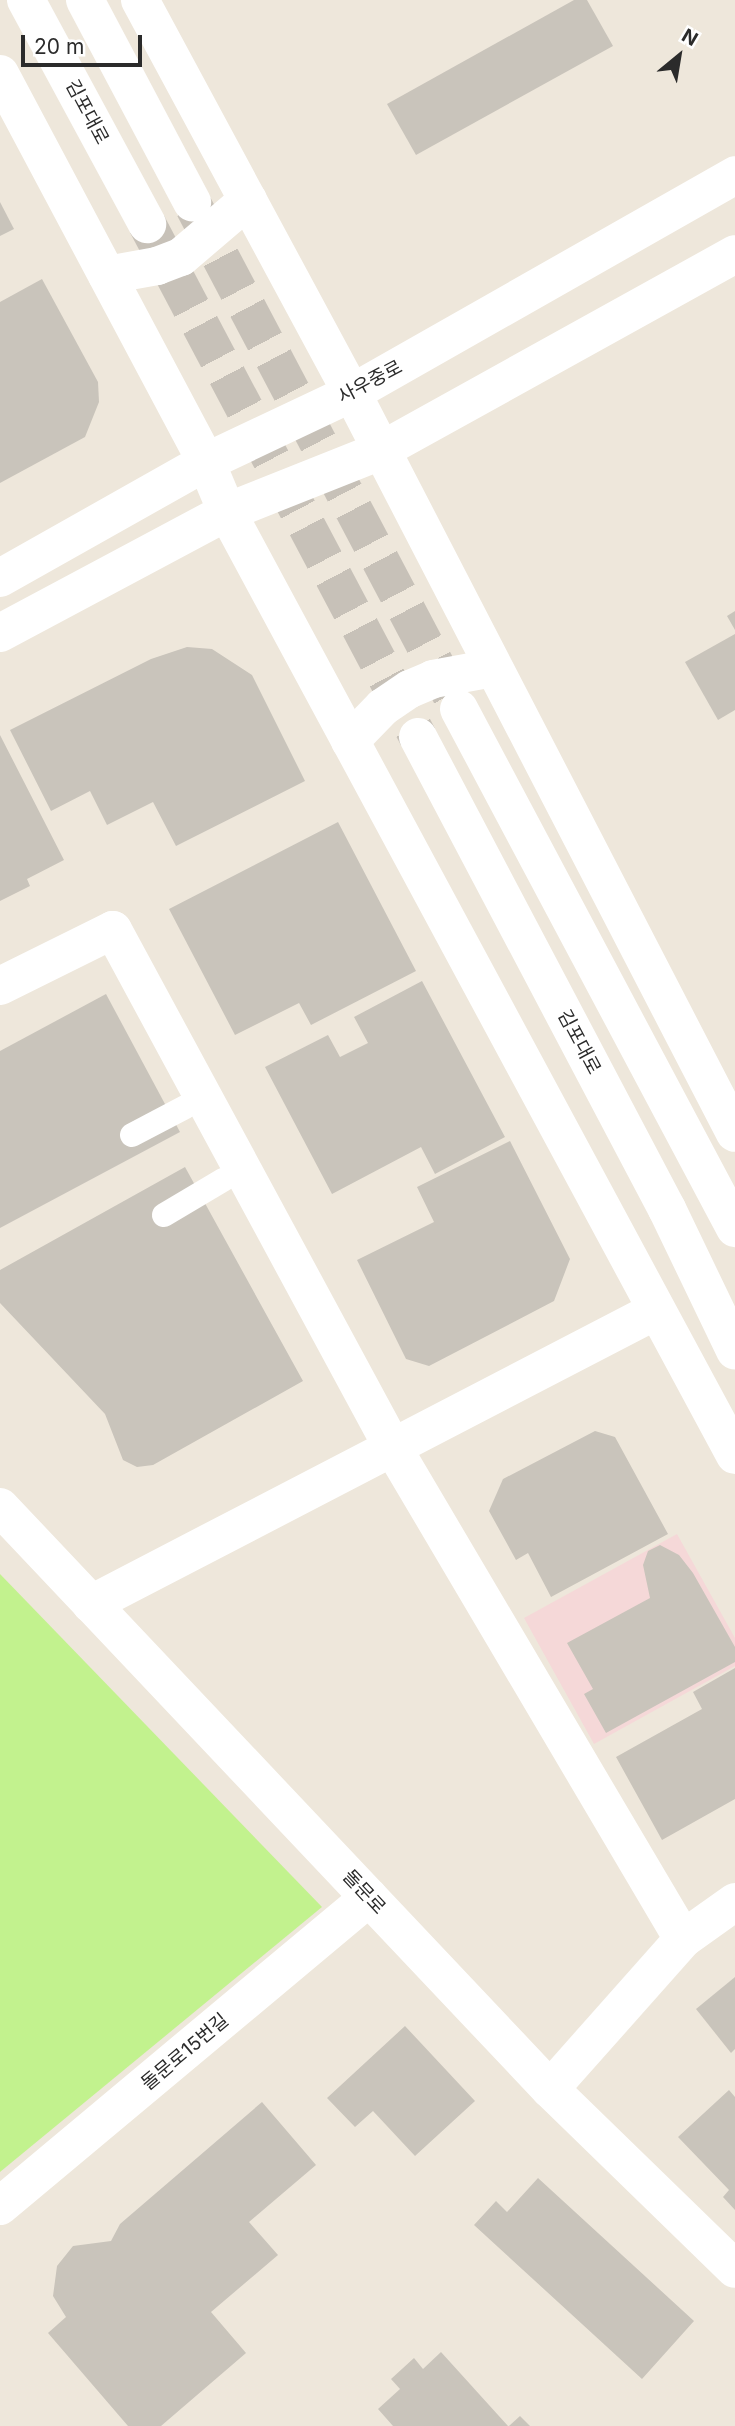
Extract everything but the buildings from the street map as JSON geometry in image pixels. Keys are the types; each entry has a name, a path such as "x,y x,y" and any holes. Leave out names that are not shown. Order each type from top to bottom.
{"street":[{"name":"김포대로","path":"26,0 147,224"},
{"path":"85,0 192,202"},
{"path":"140,0 352,393 735,1133"},
{"path":"0,74 206,462 227,512 655,1311 735,1454"},
{"name":"사우중로","path":"0,578 206,462 352,393 735,175"},
{"path":"107,275 157,266 181,257 248,200"},
{"path":"0,632 227,512 380,451 735,254"},
{"path":"350,741 383,707 410,689 433,680 493,668"},
{"path":"459,709 735,1228"},
{"name":"김포대로","path":"418,737 667,1209 735,1350"},
{"path":"0,986 113,930 393,1448 683,1939"},
{"path":"91,1604 655,1311"},
{"name":"돌문로","path":"0,1507 550,2089 735,2269"},
{"name":"돌문로15번길","path":"0,2206 369,1897"},
{"path":"550,2089 683,1939 735,1902"}],"lane":[{"path":"132,1135 185,1107"},
{"path":"164,1215 223,1180"}],"shaded area":[{"path":"677,1534 735,1638 735,1666 594,1744 524,1618"}],"green space":[{"path":"0,1574 322,1907 0,2172"}],"tunnel":[{"path":"194,207 456,704"},
{"path":"147,224 418,737"}]}
